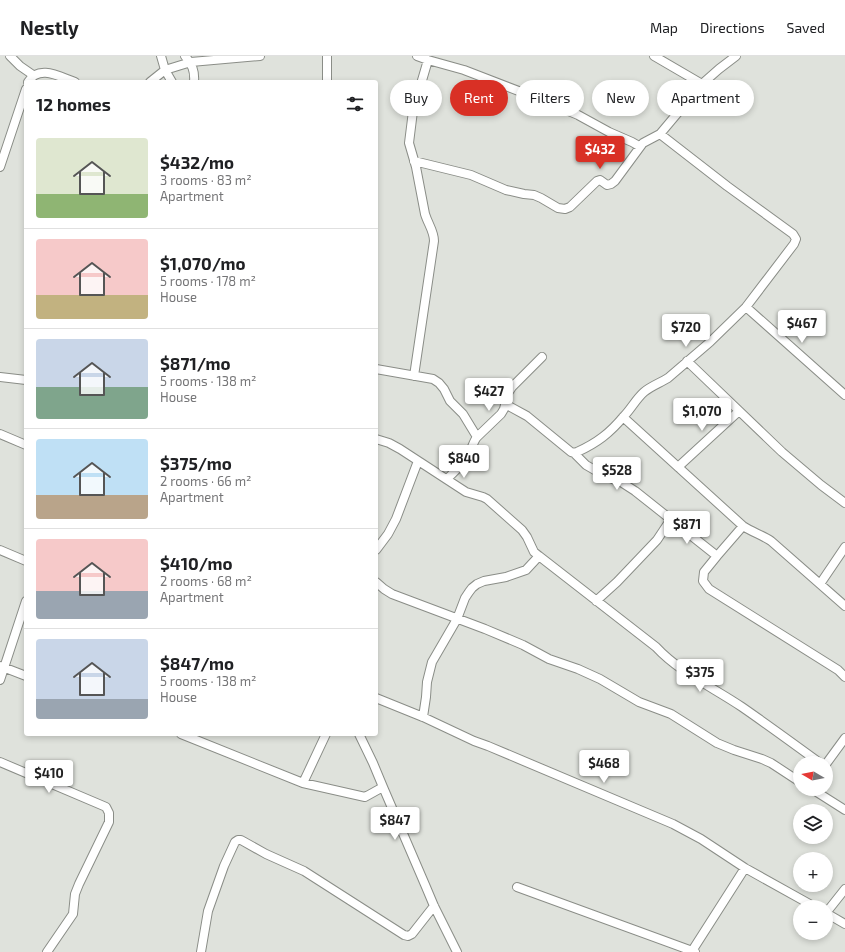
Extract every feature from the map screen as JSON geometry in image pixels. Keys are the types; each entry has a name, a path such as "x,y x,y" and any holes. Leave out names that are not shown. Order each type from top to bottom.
{"street":[{"path":"10,56 31,79 42,72 69,80"},
{"path":"161,56 165,70 171,80"},
{"path":"152,80 165,70 188,59 260,56"},
{"path":"327,56 327,80"},
{"path":"418,56 464,70 542,100 578,115 639,146"},
{"path":"654,56 665,59 696,80"},
{"path":"707,80 736,56"},
{"path":"188,59 195,74 194,80"},
{"path":"414,376 434,235 426,220 421,190 410,148 409,137 413,111 428,60"},
{"path":"0,167 24,95"},
{"path":"414,161 471,175 506,190 534,195 558,208 565,209 597,181 600,180 607,185 615,181 639,146 650,138 660,134 675,116"},
{"path":"574,453 600,440 623,417 645,391 661,383 710,342 746,307 796,240 793,234 727,186 660,134"},
{"path":"746,307 845,395"},
{"path":"447,479 464,461 477,436 501,414 504,409 508,393 512,387 542,357"},
{"path":"687,361 782,452 845,503"},
{"path":"378,370 433,379 444,389 450,401 463,414 477,436"},
{"path":"0,377 24,380"},
{"path":"505,404 527,416 574,453 586,465 605,476 621,482 635,491 717,556"},
{"path":"678,467 739,411"},
{"path":"623,417 743,526 771,541 845,606"},
{"path":"0,434 24,444"},
{"path":"378,440 400,449 466,492 487,499 522,530 534,552 539,556 656,647 665,656 703,683 741,706 810,756"},
{"path":"378,547 388,534 393,524 418,461"},
{"path":"596,601 617,582 657,540 670,519"},
{"path":"743,526 704,572 703,581 709,589 838,670 845,677"},
{"path":"820,584 845,547"},
{"path":"0,550 24,560"},
{"path":"423,717 426,697 426,682 432,662 457,619 465,598 472,588 484,581 506,577 526,570 539,556"},
{"path":"378,584 392,594 485,629 523,645 549,659 578,669 600,679 639,702 671,714 717,743 766,761 793,778"},
{"path":"0,680 2,667 24,606"},
{"path":"2,667 24,675"},
{"path":"378,699 423,717 474,741 673,824 701,839 745,868 802,900"},
{"path":"185,736 303,783 365,797 382,786"},
{"path":"303,783 325,736"},
{"path":"360,736 434,906 456,952"},
{"path":"832,756 845,738"},
{"path":"0,762 106,807 110,813 109,822 75,894 73,914 47,952"},
{"path":"823,796 845,810"},
{"path":"201,952 208,911 224,866 235,842 238,840 241,840 266,854 304,871 404,935 408,936 412,934 434,906"},
{"path":"517,887 694,951 745,868"},
{"path":"833,904 845,889"},
{"path":"833,917 845,924"}]}
